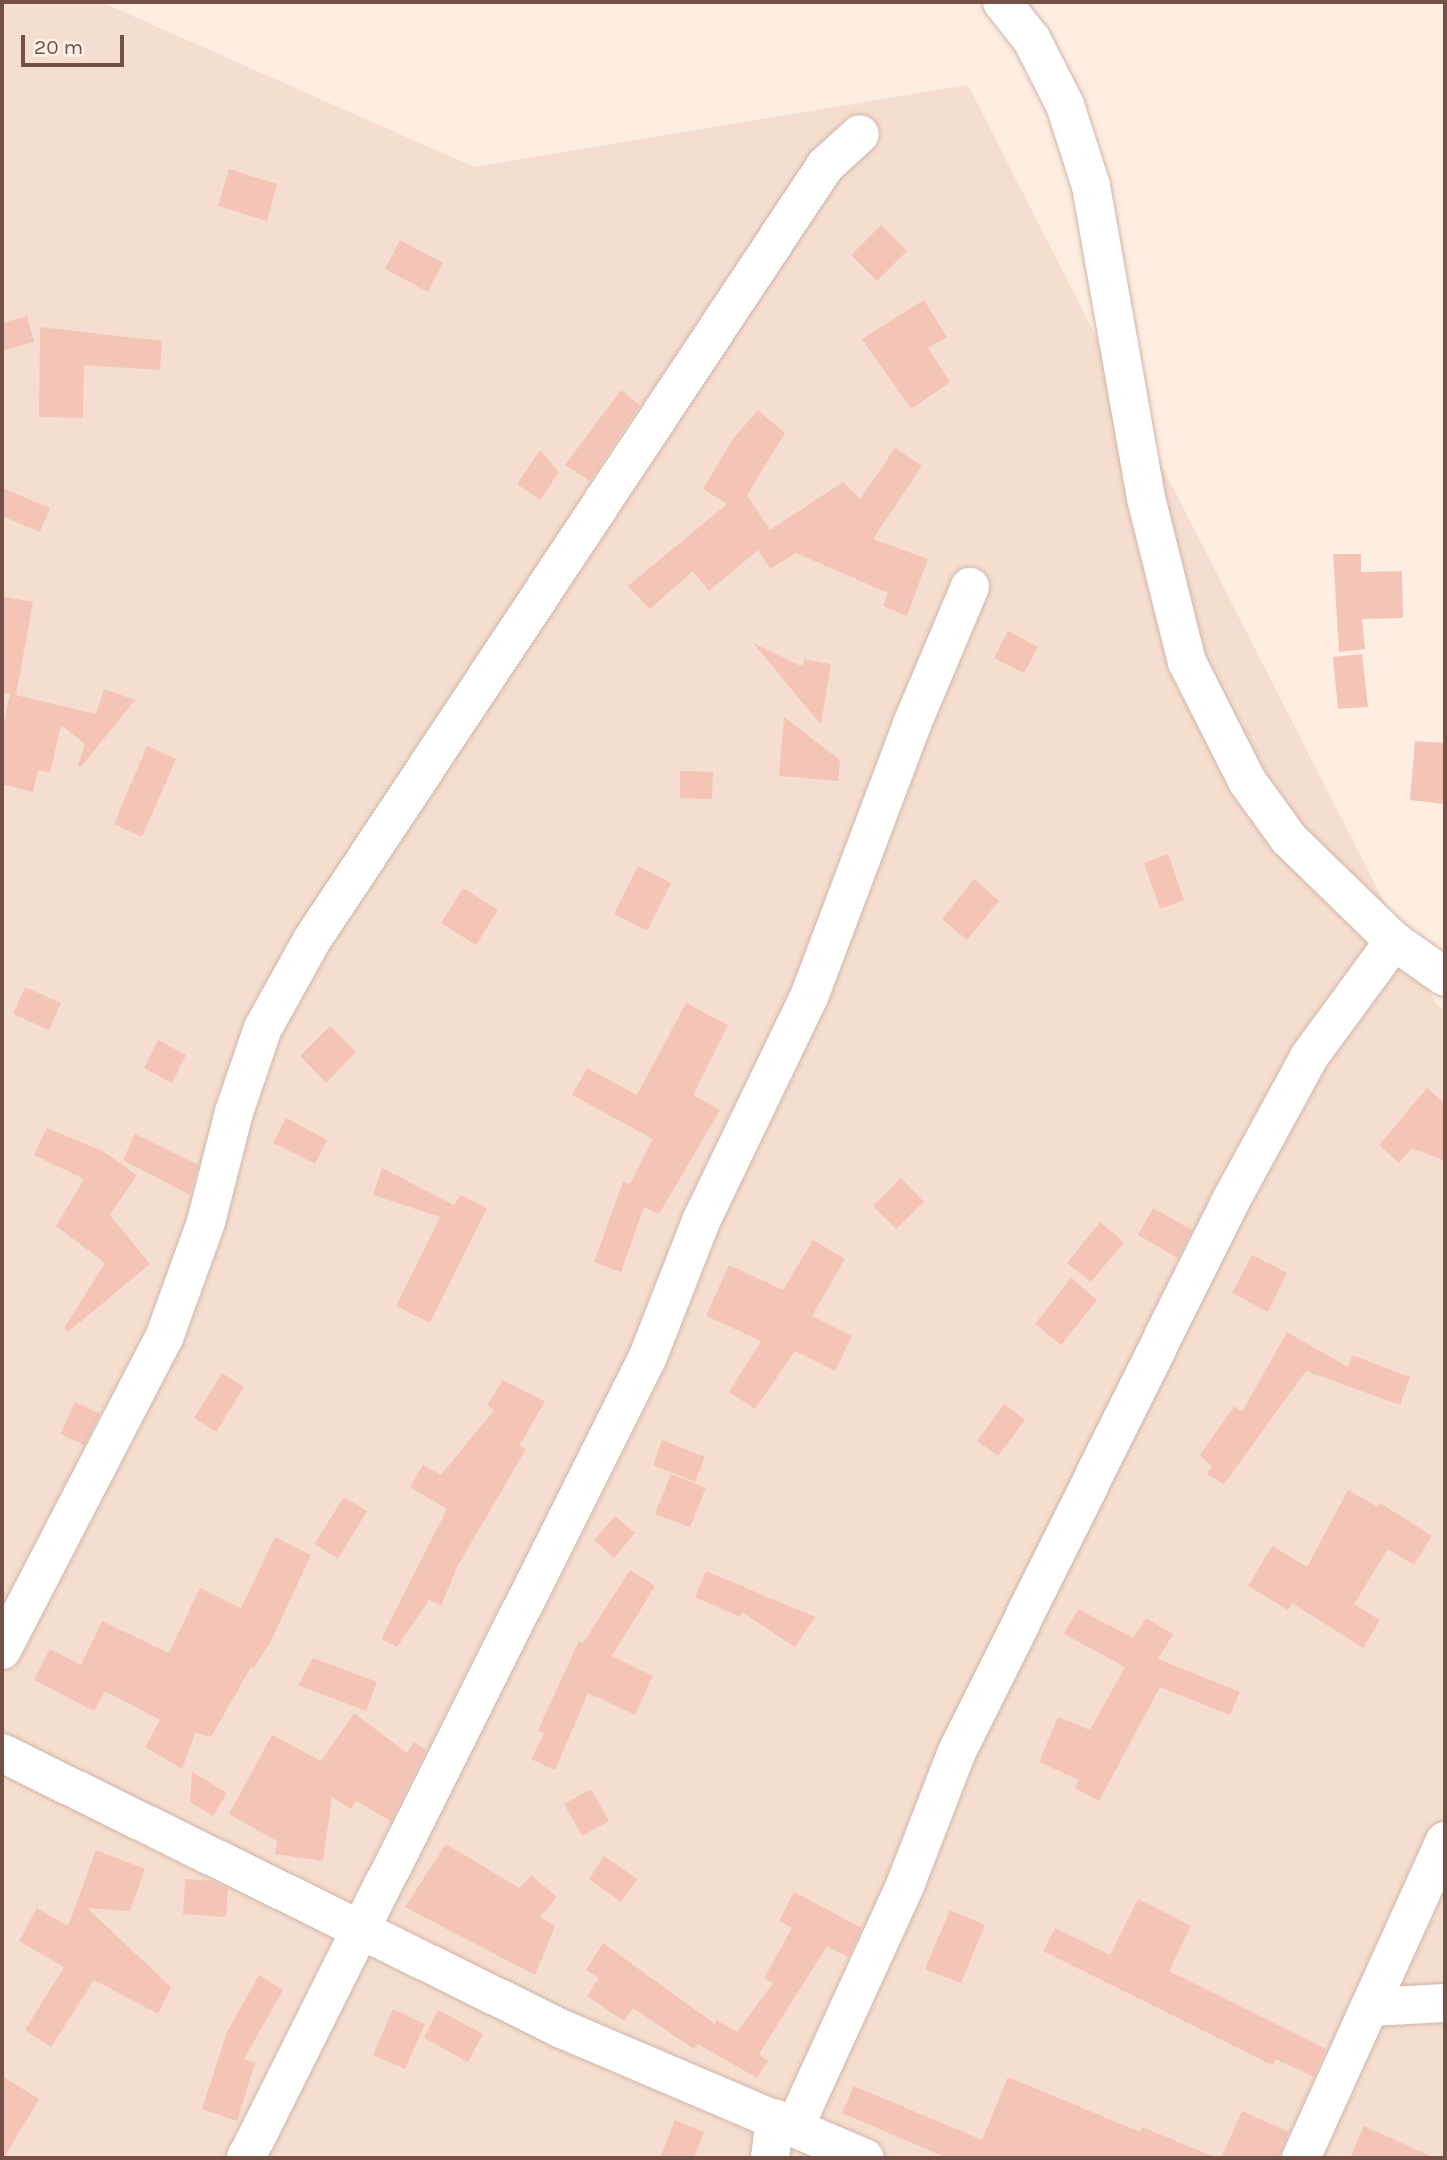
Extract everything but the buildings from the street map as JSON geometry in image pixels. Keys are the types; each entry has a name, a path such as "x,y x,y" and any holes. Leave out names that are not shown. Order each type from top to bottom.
{"street":[{"path":"1002,2 1032,40 1065,105 1091,186 1146,498 1187,662 1247,781 1289,839 1394,940 1445,977"},
{"path":"2,1650 164,1338 206,1222 234,1112 263,1028 312,940 825,166 860,134"},
{"path":"246,2158 647,1359 701,1221 809,997 912,724 970,587"},
{"path":"770,2158 785,2122 906,1884 956,1754 1230,1204 1309,1057 1394,940"},
{"path":"2,1753 562,2029 865,2158"},
{"path":"1301,2158 1346,2052 1371,2007 1445,1841"},
{"path":"1371,2007 1445,2003"}],"shaded area":[{"path":"2,2 101,2 474,167 968,85 1436,1004 1445,1010 1445,2158 2,2158"}]}
